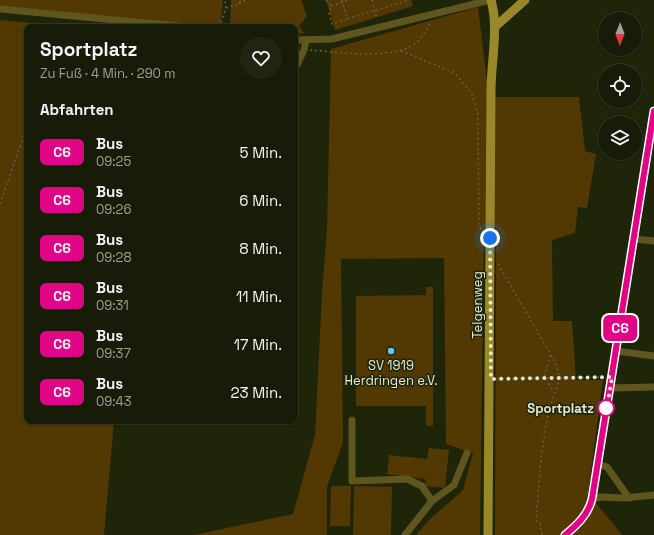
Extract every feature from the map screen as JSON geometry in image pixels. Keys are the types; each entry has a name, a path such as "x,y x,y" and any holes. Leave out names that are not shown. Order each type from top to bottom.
{"main road":[{"name":"Telgenweg","path":"488,535 491,379 491,91 493,43 496,26 491,0"},
{"path":"496,26 525,0"}],"street":[{"path":"298,40 332,39 491,0"},
{"path":"0,9 157,24"},
{"path":"298,63 304,50 306,41"},
{"path":"565,535 580,522 590,506 592,499 654,111"},
{"path":"634,239 654,241"},
{"path":"616,351 654,356"},
{"path":"610,388 654,387"},
{"path":"352,420 352,481 407,479 422,486 432,500"},
{"path":"405,535 432,500 454,485 466,453"},
{"path":"598,464 607,467 629,498"},
{"path":"592,499 629,498 654,495"}],"path":[{"path":"220,24 226,8 225,0"},
{"path":"240,4 241,0"},
{"path":"226,8 240,4 246,0"},
{"path":"326,0 331,6"},
{"path":"348,0 331,6 329,13 332,24 409,0"},
{"path":"372,0 376,16"},
{"path":"342,1 347,19"},
{"path":"304,50 382,53 401,51 416,43 426,32 433,14"},
{"path":"0,204 24,135"},
{"path":"542,535 540,523 536,520 541,454 554,392 544,378 544,373 550,354"},
{"path":"491,379 612,377"}],"shaded area":[{"path":"0,0 223,0 220,24 187,24 0,7"},
{"path":"231,0 301,0 307,16 299,26 304,33 298,34 298,24 230,24"},
{"path":"326,0 411,0 413,6 335,30"},
{"path":"478,7 489,97 579,97 585,151 596,154 587,208 578,207 575,233 552,240 553,321 572,321 576,380 603,380 588,493 622,535 495,535 496,227 484,228 480,535 416,535 429,520 463,490 473,453 446,444 444,258 341,259 343,442 327,487 327,535 194,535 293,514 315,435 322,293 327,229 331,49"},
{"path":"0,20 42,24 24,24 24,424 114,424 104,535 0,535"},
{"name":"SV 1919 Herdringen e.V.","path":"426,287 433,287 433,426 426,426 426,406 356,406 356,296 426,295"},
{"path":"429,448 449,450 445,488 425,486 425,479 387,474 389,455 427,459"},
{"path":"331,486 351,486 350,526 330,526"},
{"path":"354,486 392,487 391,535 353,535"}],"bus line":[{"name":"C6","path":"565,535 580,522 586,514 592,499 634,239 650,128 654,111"}],"place":[{"name":"SV 1919 Herdringen e.V.","path":"391,351"},
{"name":"Sportplatz","path":"606,408"}],"route":[{"path":"490,238 491,379 612,377 606,413 606,408"}]}
